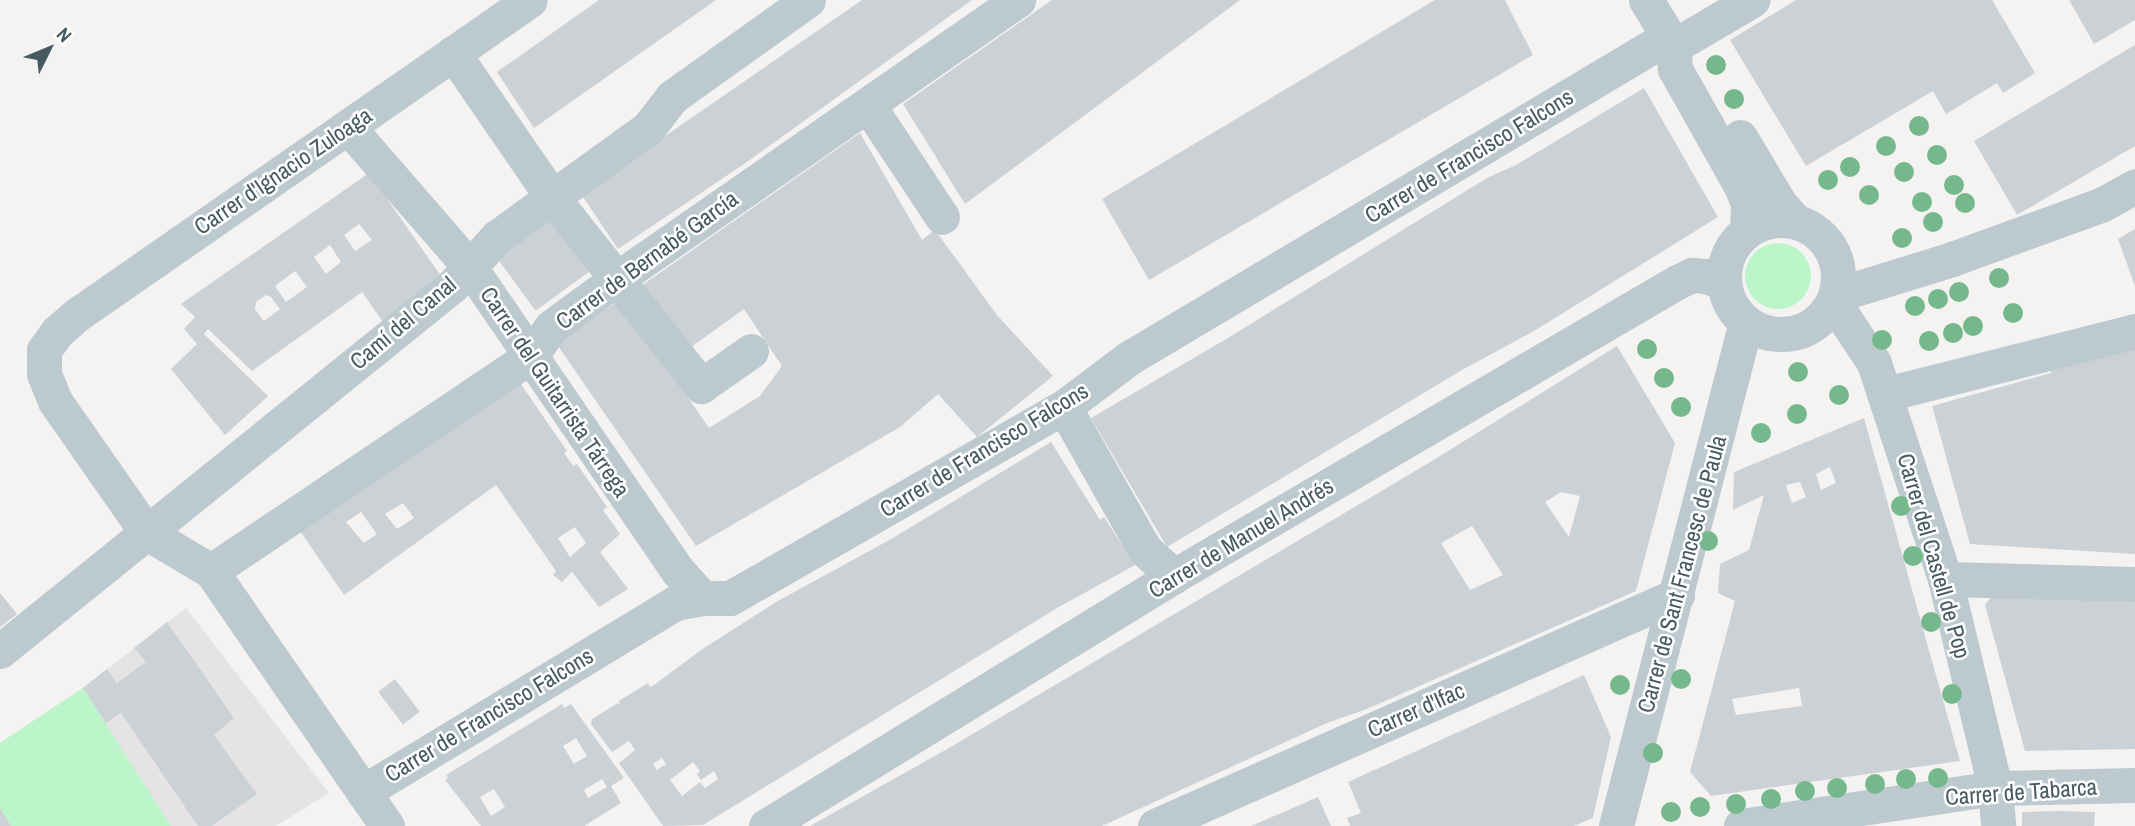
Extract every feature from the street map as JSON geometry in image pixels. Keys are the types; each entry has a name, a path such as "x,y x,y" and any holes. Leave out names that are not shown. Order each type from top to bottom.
{"street":[{"name":"Carrer d'Ignacio Zuloaga","path":"146,533 55,401 44,374 44,350 57,332 89,306 530,0"},
{"name":"Camí del Canal","path":"0,651 452,286 497,237 648,128 672,96 807,0"},
{"path":"1646,0 1671,42 1675,69 1742,188 1748,204 1747,230"},
{"name":"Carrer de Francisco Falcons","path":"363,792 674,603 702,598 730,598 1064,407 1129,358 1671,42 1752,0"},
{"name":"Carrer de Bernabé García","path":"211,571 530,357 551,327 868,105 1008,3"},
{"path":"1671,42 1692,56 1780,204 1796,222"},
{"path":"453,53 552,197 615,281 701,386 751,351"},
{"path":"868,105 942,217"},
{"name":"Carrer del Guitarrista Tárrega","path":"348,127 469,266 678,571 702,598"},
{"path":"1835,298 2103,204 2135,186"},
{"path":"1779,220 1796,222 1809,226 1829,246 1837,263 1835,298 1826,313 1801,331 1784,335 1765,332 1746,322 1728,299 1724,282 1725,263 1734,245 1747,230 1779,220"},
{"name":"Carrer de Manuel Andrés","path":"766,826 1174,576 1677,282 1692,275 1724,282"},
{"name":"Carrer del Castell de Pop","path":"1835,298 1874,363 1945,579 1995,788 1998,826"},
{"name":"Carrer de Sant Francesc de Paula","path":"1616,826 1746,322"},
{"path":"1886,394 2135,331"},
{"path":"1064,407 1145,550 1174,576"},
{"path":"146,533 211,571"},
{"name":"Carrer de Francisco Falcons","path":"211,571 387,826"},
{"path":"1945,579 2135,584"},
{"name":"Carrer d'Ifac","path":"1155,826 1677,595"},
{"name":"Carrer de Tabarca","path":"1741,826 1995,788 2135,785"}],"shaded area":[{"path":"186,608 329,793 276,826 0,826 0,743 83,688"}],"green space":[{"path":"1778,243 1791,246 1801,253 1808,263 1811,276 1808,289 1801,299 1791,306 1778,309 1765,306 1755,299 1748,289 1745,276 1748,263 1755,253 1765,246"},
{"path":"83,688 171,826 11,826 0,808 0,743"}],"building":[{"path":"599,0 716,0 534,128 497,72"},
{"path":"862,0 972,0 747,162 618,249 581,194"},
{"path":"1052,0 1240,0 965,204 903,104"},
{"path":"1435,0 1505,0 1533,55 1149,280 1102,199"},
{"path":"1796,0 1992,0 2035,73 2003,93 1997,83 1946,114 1933,91 1806,166 1730,40"},
{"path":"2069,0 2135,0 2135,20 2094,44"},
{"path":"2135,45 2135,146 2017,215 1974,141"},
{"path":"1644,88 1718,217 1534,331 1462,370 1167,547 1091,418 1228,338 1487,178 1516,165"},
{"path":"860,133 922,240 935,230 997,315 1053,376 977,437 938,394 900,427 696,546 556,343 620,300 709,428 760,396 782,366 744,309 687,350 641,286"},
{"path":"369,173 441,276 383,322 362,292 252,371 208,329 204,334 268,396 225,435 171,369 197,344 184,329 195,317 181,304","holes":["359,224 372,240 355,251 344,235","330,245 341,262 326,274 314,257","295,271 307,287 286,302 275,286","266,295 271,297 280,309 264,321 255,309 256,302"]},
{"path":"546,213 589,272 536,311 493,252"},
{"path":"2135,229 2135,286 2118,239"},
{"path":"1617,346 1675,443 1636,591 1367,709 1327,723 1102,826 810,826 949,748 1432,461","holes":["1561,492 1580,496 1569,537 1545,502","1472,526 1503,575 1470,590 1441,543"]},
{"path":"2135,346 2135,554 1970,544 1932,406 2051,373 2050,362"},
{"path":"516,377 567,451 564,453 573,466 577,464 607,507 603,510 620,534 600,552 628,589 599,607 572,572 562,582 553,575 556,571 496,485 344,595 298,528","holes":["403,503 414,518 397,529 385,514","361,512 377,534 364,543 346,522","575,527 586,543 570,557 558,538"]},
{"path":"1864,418 1960,761 1711,796 1690,772 1735,601 1718,593 1720,564 1749,550 1764,495 1733,510 1734,472","holes":["1830,467 1836,483 1821,490 1816,474","1800,482 1806,497 1792,503 1786,485","1799,688 1802,706 1736,715 1732,699"]},
{"path":"1051,442 1100,520 1104,517 1135,565 1057,608 703,825 663,826 619,763 635,750 629,741 612,752 591,724 592,719 618,703 621,705 619,701 648,683 650,687 654,685 701,650 776,602 893,538","holes":["662,758 666,764 657,770 653,764","693,762 700,771 697,774 701,780 714,771 718,779 705,788 700,782 682,796 670,780"]},
{"path":"1998,588 2135,593 2135,749 2025,751 1985,605"},
{"path":"0,593 17,614 0,627"},
{"path":"167,622 234,718 214,735 257,794 212,826 198,826 121,713 106,723 83,688 107,669 117,683 146,662 134,648"},
{"path":"1584,675 1611,737 1593,818 1574,826 1350,826 1347,818 1361,813 1348,782"},
{"path":"395,679 420,712 403,724 378,692"},
{"path":"562,704 564,708 571,704 624,778 611,786 621,803 584,826 481,826 445,780 448,778 446,775","holes":["576,738 587,756 574,764 563,746","602,779 607,787 588,798 584,790","494,789 505,807 491,816 480,797"]},
{"path":"1318,797 1331,826 1251,826 1286,811"},
{"path":"0,808 11,826 0,826"},
{"path":"2022,812 2095,812 2094,826 2022,826"}]}
